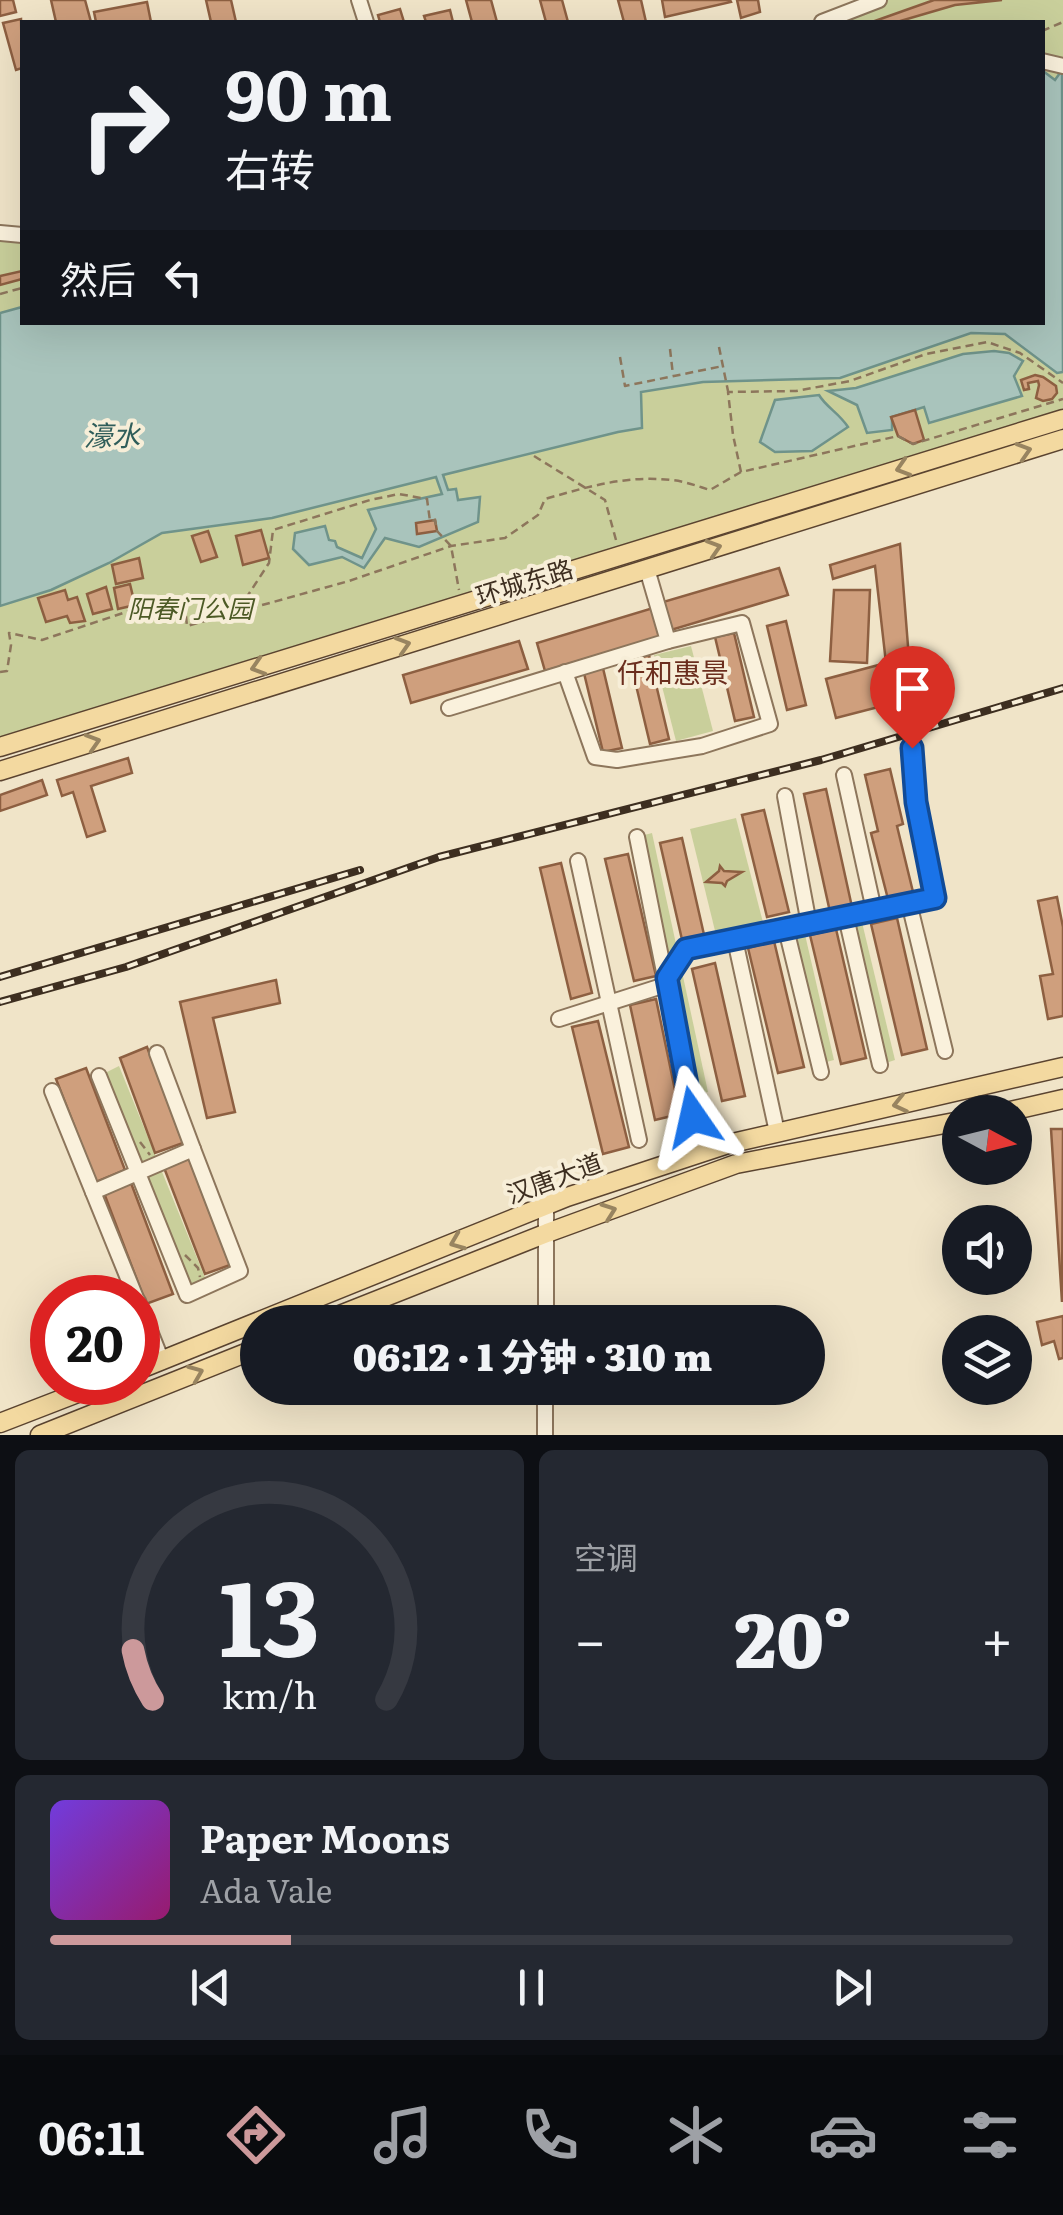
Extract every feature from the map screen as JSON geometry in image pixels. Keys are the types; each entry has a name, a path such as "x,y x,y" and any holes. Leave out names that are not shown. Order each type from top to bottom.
{"main road":[{"name":"环城东路","path":"0,747 1063,418"},
{"name":"环城东路","path":"0,770 1063,439"},
{"name":"汉唐大道","path":"162,1361 546,1206 728,1144 1063,1066"},
{"path":"1032,1106 1063,1099"},
{"name":"汉唐大道","path":"365,1305 736,1164 942,1124"},
{"path":"40,1435 240,1355"},
{"path":"0,1424 48,1405"}],"street":[{"path":"827,20 879,0"},
{"path":"647,569 668,641"},
{"path":"449,708 565,672 668,641 742,623 770,724 702,746 618,760 595,757 565,672"},
{"path":"559,1019 662,986 686,949 935,898 916,802 912,748"},
{"path":"844,775 874,910"},
{"path":"785,796 809,924"},
{"path":"637,837 693,1117"},
{"path":"578,861 639,1140"},
{"path":"909,903 945,1051"},
{"path":"846,917 880,1066"},
{"path":"786,929 821,1072"},
{"path":"735,940 777,1132"},
{"path":"99,1076 187,1295 240,1270 157,1054"},
{"path":"52,1091 127,1275"},
{"path":"94,1192 194,1149"},
{"path":"546,1206 546,1305"},
{"path":"160,1356 162,1361"},
{"path":"545,1405 545,1435"}],"path":[{"path":"728,392 796,390 850,381 926,354 988,342 1020,353 1063,383"},
{"path":"720,347 741,472"},
{"path":"670,348 673,376"},
{"path":"620,357 625,386 723,366"},
{"path":"0,672 7,671 10,633 42,640 165,599 184,597 188,626 349,581 451,546 505,538 538,515 544,500 584,488 615,480 673,480 710,490 741,472 898,436 913,444 1063,400"},
{"path":"534,456 605,500 621,556"},
{"path":"237,612 269,562 273,530 399,494 427,499 430,521 435,520 437,531 451,546 462,604"}],"green space":[{"path":"879,0 934,0 878,20 827,20"},
{"path":"1063,0 1063,72 1055,80 1045,72 1045,20 904,20 955,5"},
{"path":"0,233 20,235 20,271 0,276"},
{"path":"20,280 20,308 0,313 0,285"},
{"name":"阳春门公园","path":"971,333 1005,333 1056,372 1063,372 1063,419 0,747 0,606 51,590 162,533 272,518 642,428 640,392 703,382 840,378"},
{"path":"691,646 713,731 676,741 654,655"},
{"path":"736,818 766,934 718,943 690,829"},
{"path":"652,833 708,1092 689,1096 637,837"},
{"path":"860,914 895,1060 880,1065 846,917"},
{"path":"803,926 834,1060 819,1064 786,929"},
{"path":"119,1066 208,1285 187,1295 99,1076"}],"water":[{"name":"濠水","path":"1062,70 1063,372 1057,373 1005,334 971,333 840,378 703,382 641,392 642,428 443,475 448,490 456,489 458,500 480,497 478,522 419,547 385,538 364,568 342,557 309,565 293,549 295,533 325,526 329,540 335,541 337,547 362,558 376,529 368,510 442,494 436,477 272,518 162,533 51,590 0,606 0,313 20,308 20,325 1045,325 1045,72 1055,80"},
{"path":"994,351 1023,361 1014,376 1022,396 929,423 924,407 892,417 892,430 867,433 857,405 828,391 856,388 963,354"},
{"path":"819,395 848,427 812,451 775,452 760,442 775,400"}],"building":[{"path":"0,0 13,0 16,12 0,16"},
{"path":"51,0 85,0 90,20 56,20"},
{"path":"206,0 231,0 236,20 211,20"},
{"path":"466,0 491,0 496,20 471,20"},
{"path":"540,0 562,0 567,20 545,20"},
{"path":"618,0 641,0 646,20 623,20"},
{"path":"662,0 730,0 731,2 665,17"},
{"path":"737,0 758,0 760,12 741,18"},
{"path":"934,0 1002,0 955,5 904,20 878,20"},
{"path":"147,2 151,20 96,20 94,12"},
{"path":"400,9 403,20 379,20 378,15"},
{"path":"450,10 452,20 425,20 424,16"},
{"path":"21,19 20,69 16,70 3,23"},
{"path":"20,271 20,280 0,285 0,276"},
{"path":"1035,375 1056,386 1057,393 1052,399 1036,398 1038,381 1028,383 1029,389 1024,390 1021,380"},
{"path":"915,410 924,440 913,444 898,436 891,417"},
{"path":"435,520 437,531 417,534 416,523"},
{"path":"261,530 269,558 243,565 236,536"},
{"path":"208,531 217,557 201,562 192,536"},
{"path":"900,544 909,659 947,666 948,689 836,718 826,679 886,663 875,566 833,579 830,565"},
{"path":"139,558 143,578 116,584 112,565"},
{"path":"779,568 788,595 671,630 663,602"},
{"path":"130,584 135,605 118,609 114,588"},
{"path":"106,587 112,609 93,614 87,594"},
{"path":"65,590 68,600 77,597 85,621 70,623 67,616 46,622 38,598"},
{"path":"834,590 870,590 867,663 830,661"},
{"path":"653,608 662,636 545,671 537,643"},
{"path":"786,621 806,705 787,710 767,626"},
{"path":"734,633 754,717 735,721 715,637"},
{"path":"519,641 528,669 411,703 403,675"},
{"path":"649,655 669,739 650,744 630,660"},
{"path":"602,664 622,748 603,752 583,669"},
{"path":"128,758 132,773 91,786 105,831 87,837 73,792 62,796 57,780"},
{"path":"890,769 903,824 897,826 914,896 889,903 871,833 878,831 865,775"},
{"path":"42,780 47,795 0,811 0,795"},
{"path":"826,789 852,907 830,912 804,794"},
{"path":"764,810 789,912 767,917 742,815"},
{"path":"682,838 705,939 683,944 660,843"},
{"path":"628,854 656,976 634,981 605,859"},
{"path":"561,863 592,993 571,999 540,868"},
{"path":"720,866 724,871 742,872 725,886 706,882"},
{"path":"1057,897 1063,927 1063,1016 1048,1019 1040,976 1053,974 1038,901"},
{"path":"897,918 927,1049 902,1055 871,924"},
{"path":"836,929 866,1058 841,1064 810,935"},
{"path":"774,941 804,1067 778,1073 748,948"},
{"path":"715,963 745,1096 722,1101 692,969"},
{"path":"276,980 280,1003 213,1018 235,1112 207,1118 180,1002"},
{"path":"656,999 680,1114 655,1120 630,1005"},
{"path":"598,1021 629,1147 603,1154 572,1027"},
{"path":"147,1047 183,1143 155,1153 120,1058"},
{"path":"86,1068 125,1170 96,1182 56,1079"},
{"path":"1051,1129 1063,1129 1062,1302"},
{"path":"188,1156 230,1265 205,1274 163,1165"},
{"path":"131,1183 173,1294 160,1299 160,1275 135,1275 104,1193"},
{"path":"1063,1316 1063,1358 1059,1359 1054,1341 1042,1345 1037,1322"}],"railway":[{"path":"0,1002 126,967 439,857 821,760 1063,688"},
{"path":"0,977 360,870"}],"district":[{"name":"仟和惠景","path":"673,671"}],"route":[{"path":"693,1117 667,978 686,949 935,898 916,802 912,748"}]}
